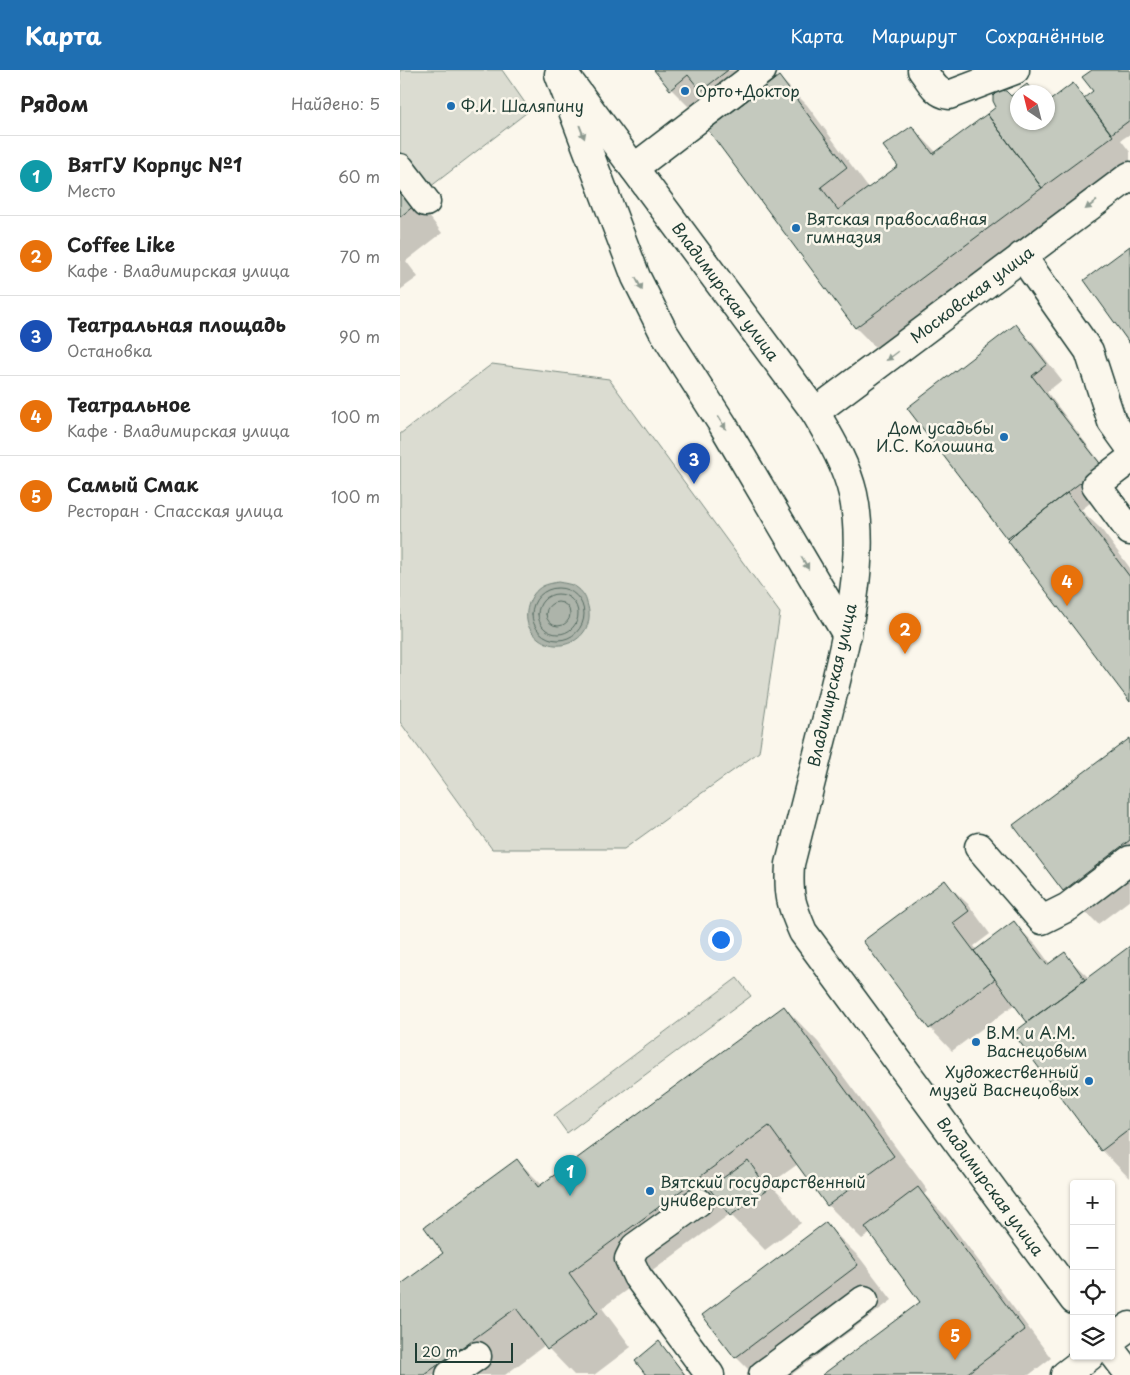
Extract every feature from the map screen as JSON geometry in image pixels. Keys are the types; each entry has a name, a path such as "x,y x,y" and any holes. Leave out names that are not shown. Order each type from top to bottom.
{"main road":[{"name":"Владимирская улица","path":"560,70 815,412 834,444 846,470 856,510 857,544 855,576 847,635 790,864 791,904 803,932 1070,1295"},
{"path":"560,70 614,223 640,285 664,333 723,425 847,635"},
{"path":"634,168 762,70"},
{"path":"922,70 937,91 949,95 1015,70"},
{"path":"400,168 426,202"},
{"name":"Московская улица","path":"815,412 1130,176"},
{"path":"1022,256 1089,351 1112,422 1130,447"},
{"path":"1130,459 1096,485 1130,531"},
{"path":"979,847 1042,920 1068,907 1130,860"},
{"path":"698,1202 635,1247 629,1258 637,1276 710,1375"},
{"path":"763,1375 864,1300"},
{"path":"1115,1337 1130,1326"},
{"path":"1115,1355 1130,1375"},
{"path":"450,1375 477,1356"},
{"path":"1065,1375 1085,1360"}],"shaded area":[{"path":"400,70 502,70 530,110 430,187 414,166 400,153"},
{"path":"492,364 609,379 780,613 759,752 624,849 492,849 400,722 400,434"},
{"path":"737,978 751,996 567,1133 554,1115"}],"water":[{"path":"558,582 574,586 582,592 585,596 589,616 587,627 580,636 571,642 561,645 550,644 539,639 530,629 527,618 528,605 538,589"}],"building":[{"path":"654,70 728,70 701,91 688,75 670,90"},
{"path":"1092,70 1130,70 1130,120 1111,134 1084,98 1093,91 1082,77"},
{"path":"779,76 847,167 821,187 838,210 898,166 883,146 912,126 933,154 987,114 1042,188 855,328 708,130"},
{"path":"1073,83 1113,136 1042,188 987,114 996,107 993,96 1001,90 1006,91 1010,95 1010,130 1055,130 1055,97"},
{"path":"400,185 415,205 400,217"},
{"path":"1130,246 1130,344 1084,280"},
{"name":"Дом усадьбы И.С. Колошина","path":"1016,324 1047,364 1032,376 1102,466 1007,539 907,408"},
{"path":"1067,493 1130,577 1130,702 1008,541 1022,527"},
{"path":"1130,738 1130,840 1063,891 1013,825"},
{"path":"945,880 969,911 953,923 995,979 929,1029 863,941"},
{"path":"1014,921 1047,965 1065,952 1085,980 1027,1022 974,951"},
{"name":"Художественный музей Васнецовых","path":"1130,946 1130,1129 1101,1151 1013,1033"},
{"path":"784,1006 894,1156 827,1206 769,1126 569,1273 598,1313 547,1350 516,1308 424,1375 400,1375 400,1285 443,1253 424,1227 517,1159 538,1187"},
{"path":"748,1160 768,1189 730,1216 709,1188"},
{"path":"918,1187 1025,1330 965,1375 822,1375 920,1302 865,1227"},
{"path":"826,1222 858,1265 735,1358 702,1315"},
{"path":"659,1341 685,1375 646,1375 635,1361"}],"place":[{"name":"Орто+Доктор","path":"685,91"},
{"name":"Ф.И. Шаляпину","path":"451,106"},
{"name":"Вятская православная гимназия","path":"796,228"},
{"name":"Дом усадьбы И.С. Колошина","path":"1004,437"},
{"name":"Театральная площадь","path":"694,484"},
{"name":"Театральное","path":"1067,606"},
{"name":"Coffee Like","path":"905,654"},
{"name":"В.М. и А.М. Васнецовым","path":"976,1042"},
{"name":"Художественный музей Васнецовых","path":"1089,1081"},
{"name":"Вятский государственный университет","path":"650,1191"},
{"name":"ВятГУ Корпус №1","path":"570,1196"},
{"name":"Самый Смак","path":"955,1360"}]}
